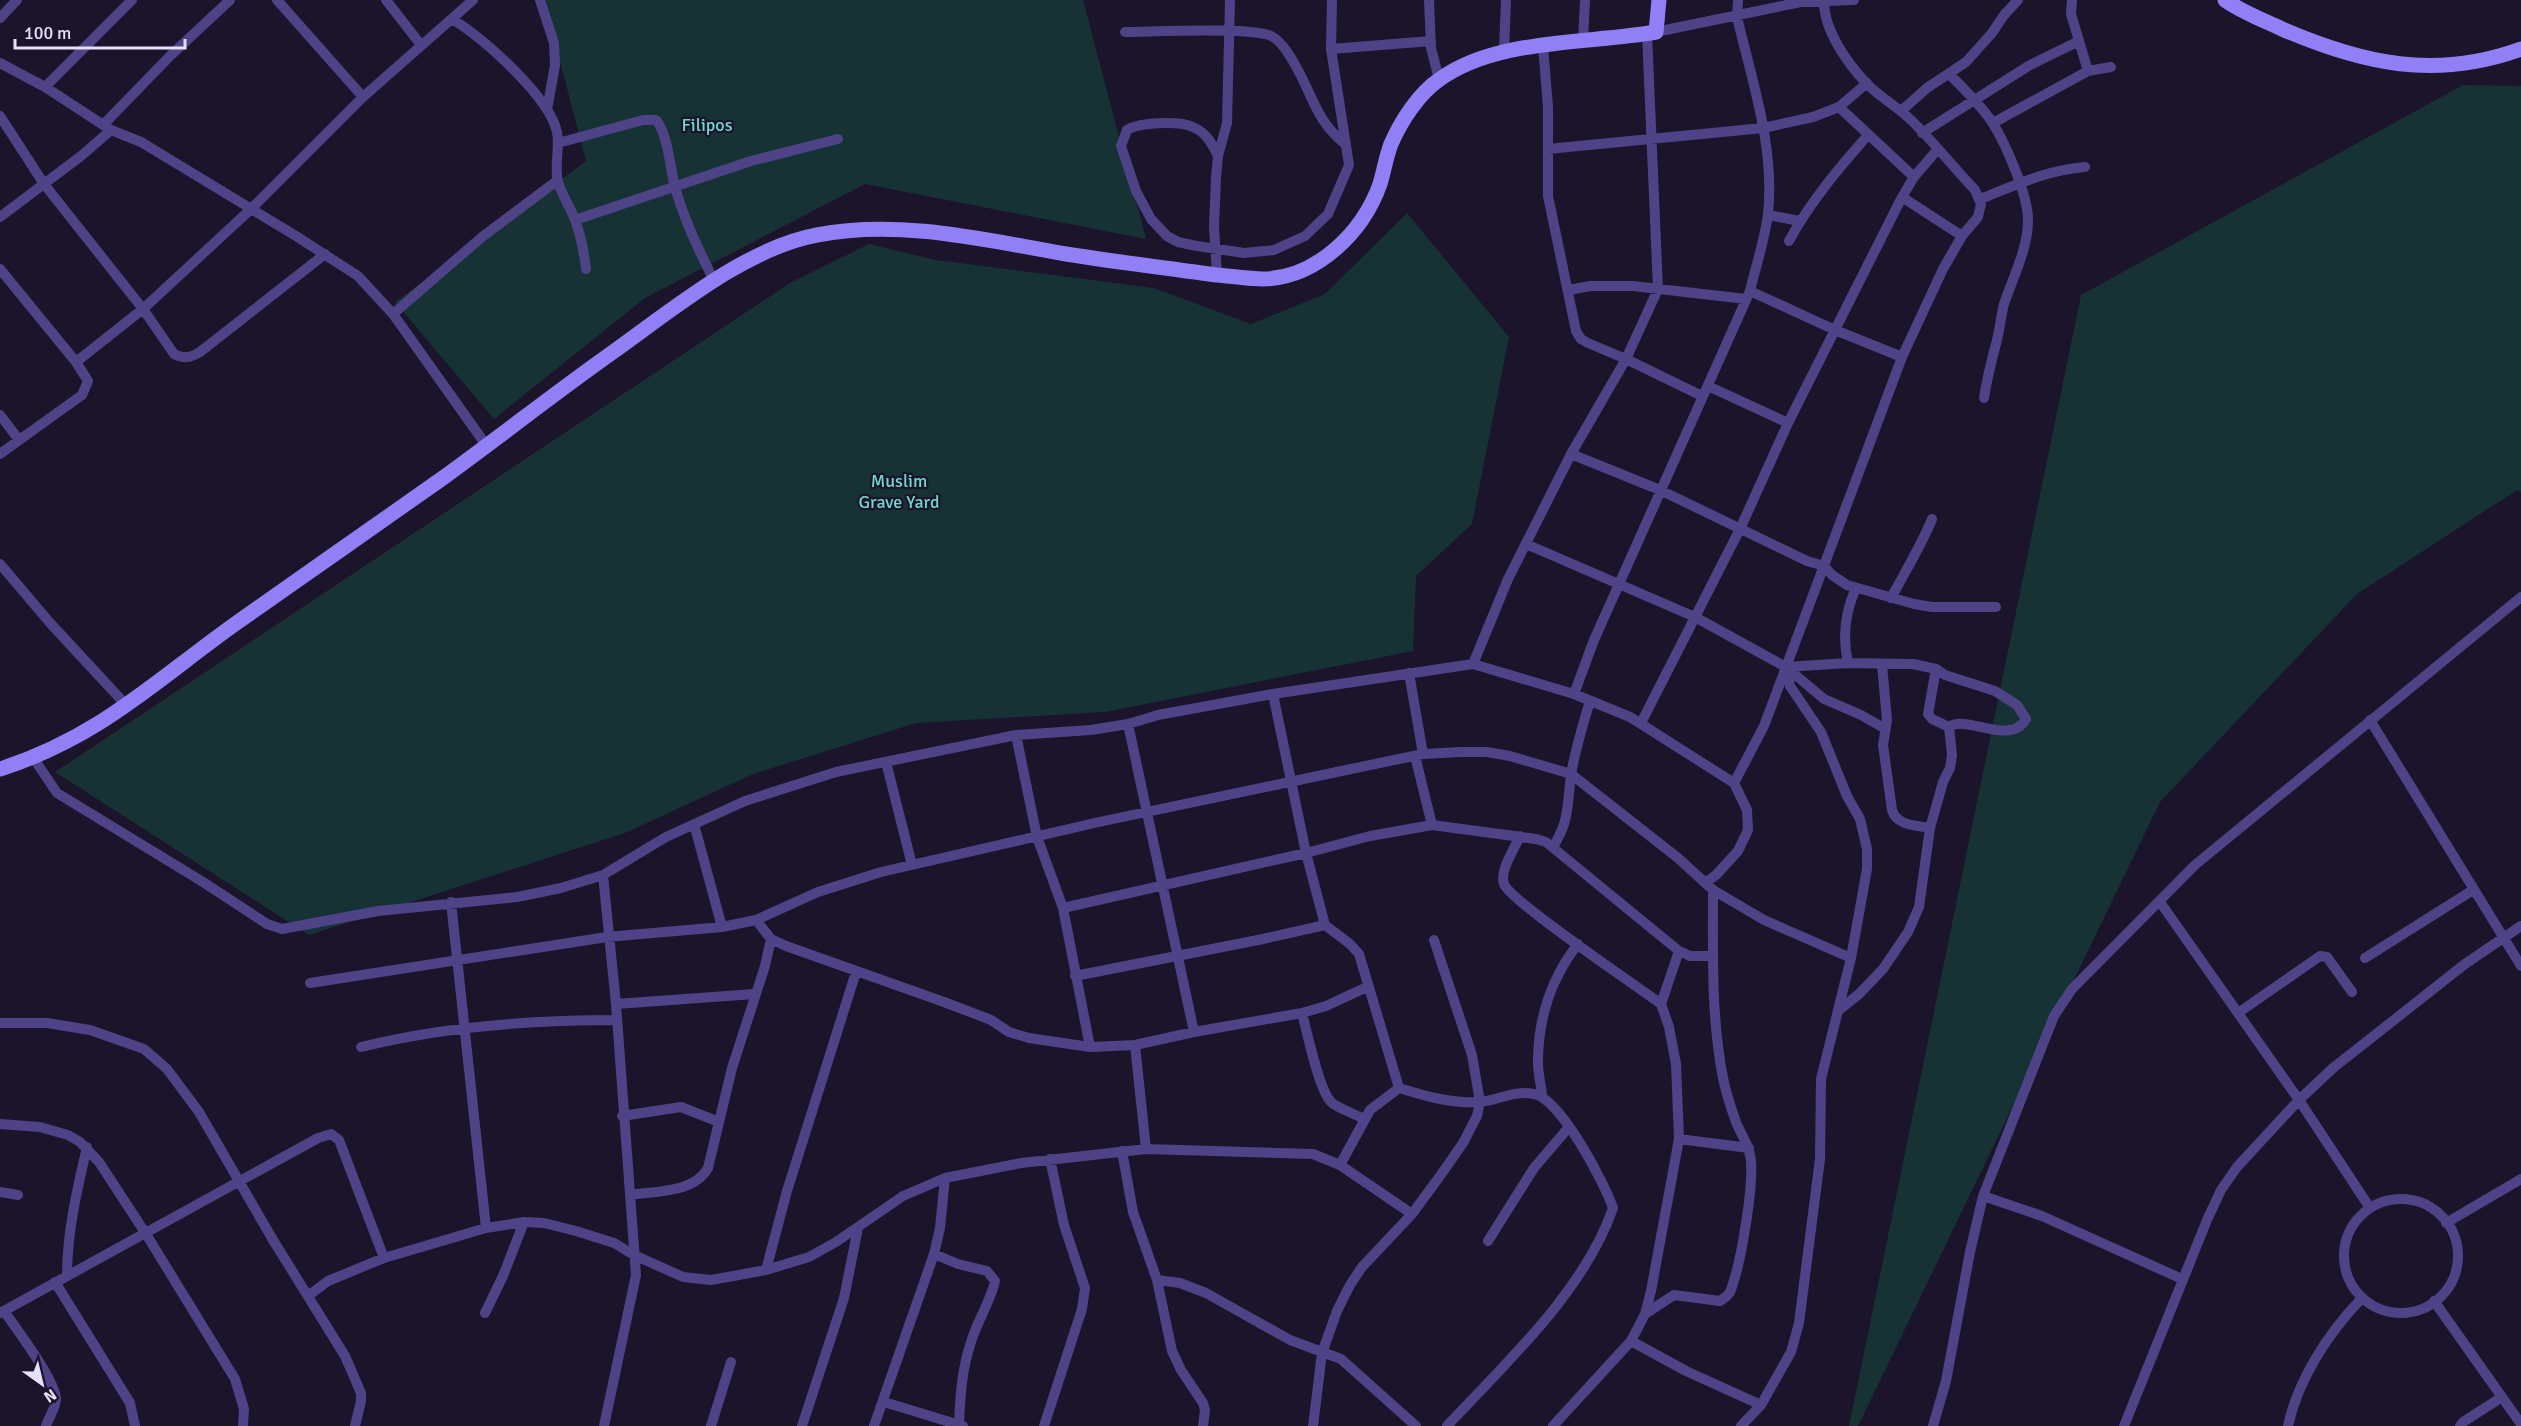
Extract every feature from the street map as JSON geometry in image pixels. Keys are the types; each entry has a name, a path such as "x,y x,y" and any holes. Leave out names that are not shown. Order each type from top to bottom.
{"street":[{"path":"0,18 17,0"},
{"path":"45,87 132,0"},
{"path":"0,218 45,184 107,127 170,56 230,0"},
{"path":"277,0 363,97"},
{"path":"386,0 420,45"},
{"path":"76,362 143,309 251,209 363,97 473,0"},
{"path":"540,0 554,43 555,65 547,110"},
{"path":"1217,275 1215,250 1218,156 1227,123 1230,0"},
{"path":"1218,156 1210,140 1192,126 1166,123 1132,126 1126,130 1121,146 1142,205 1160,230 1178,242 1244,254 1274,250 1305,236 1328,214 1349,165 1331,49 1332,0"},
{"path":"1429,0 1431,41 1439,79"},
{"path":"1504,50 1506,0"},
{"path":"1583,41 1585,0"},
{"path":"1473,664 1508,579 1571,454 1626,359 1658,289 1652,33 1659,0"},
{"path":"1574,694 1660,490 1748,295 1768,215 1769,164 1764,128 1737,17 1738,0"},
{"path":"0,769 34,759 72,741 127,706 227,630 577,378 714,281 771,249 797,240 833,232 874,229 943,235 1217,275 1262,279 1278,277 1306,268 1336,249 1349,237 1368,212 1391,145 1399,128 1419,99 1439,79 1477,59 1504,50 1652,33 1801,2 1854,0"},
{"path":"1901,111 1927,88 1949,74 1978,50 2018,0"},
{"path":"2072,0 2071,14 2088,71"},
{"path":"2225,0 2253,16 2319,45 2382,62 2409,66 2436,66 2468,63 2521,50"},
{"path":"1734,783 1764,726 1902,357 1943,269 1962,236 1981,211 1980,199 1975,190 1901,111 1867,83 1839,46 1823,13 1824,1"},
{"path":"452,19 488,44 547,110 557,132 558,180 584,248 586,269"},
{"path":"1125,32 1266,33 1278,41 1300,74 1324,124 1344,143"},
{"path":"1331,49 1431,41"},
{"path":"1922,133 2030,64 2079,41"},
{"path":"1543,46 1548,107 1548,196 1579,336 1588,343 1626,359 1788,423"},
{"path":"0,63 45,87 107,127 141,142 358,276 393,314 486,445"},
{"path":"1993,123 2088,71 2111,68"},
{"path":"1949,74 1975,100 1993,123 2020,183 2028,223 2019,265 1998,324 1998,338 1984,398"},
{"path":"1548,149 1764,128 1813,117 1839,107 1867,83"},
{"path":"1839,107 1914,177"},
{"path":"0,116 45,184 143,309 174,354 183,358 200,352 325,254"},
{"path":"558,142 630,123 656,120 662,132 675,187 689,226 714,281"},
{"path":"1789,241 1835,173 1868,135"},
{"path":"575,220 751,162 838,138"},
{"path":"1641,723 1740,529 1788,423 1902,197 1914,177 1937,150"},
{"path":"1980,199 2056,170 2085,167"},
{"path":"393,314 482,237 558,180"},
{"path":"1902,197 1962,236"},
{"path":"1768,215 1800,222"},
{"path":"0,269 87,376 85,391 0,454"},
{"path":"1569,290 1612,285 1748,295 1902,357"},
{"path":"0,415 19,440"},
{"path":"1571,454 1660,490 1807,561 1824,566 1838,580 1856,588 1932,607 1996,607"},
{"path":"1891,598 1932,519"},
{"path":"1526,544 1695,617 1786,667 1824,699 1884,728"},
{"path":"0,564 58,632 127,706"},
{"path":"1848,663 1844,634 1846,615 1856,588"},
{"path":"1934,1426 1946,1381 1983,1196 2047,1030 2063,1001 2123,936 2195,865 2521,597"},
{"path":"1786,667 1848,663 1913,664 1936,669 1946,675 1995,691 2017,705 2026,720 2017,729 2010,730 1957,724 1949,727 1932,719 1928,714 1936,669"},
{"path":"34,759 57,793 274,928 282,929 378,911 537,893 603,875 666,837 745,801 803,781 1016,735 1091,730 1273,694 1473,664 1574,694 1641,723 1734,783 1747,810 1748,830 1738,851 1716,875 1709,887 1714,1001 1723,1079 1737,1124 1749,1148 1751,1160 1748,1208 1728,1295 1720,1301 1674,1294 1645,1314"},
{"path":"1882,665 1887,720 1883,744 1894,816 1902,822 1930,828"},
{"path":"1741,1426 1761,1405 1791,1352 1799,1323 1820,1159 1821,1079 1851,958 1867,869 1865,836 1860,819 1836,771 1830,749 1791,686 1786,667"},
{"path":"1409,673 1419,755 1432,825"},
{"path":"1273,694 1306,853 1325,925 1359,954 1399,1088"},
{"path":"1553,847 1568,815 1571,774 1590,701"},
{"path":"2370,720 2521,966"},
{"path":"1128,724 1194,1032"},
{"path":"1839,1010 1869,985 1883,969 1919,908 1930,828 1943,782 1950,768 1952,755 1949,727"},
{"path":"1016,735 1037,837 1063,908 1090,1047"},
{"path":"310,983 607,937 722,927 756,920 818,892 912,865 1419,755 1487,752 1530,760 1571,774 1623,814 1709,887 1764,920 1851,958"},
{"path":"886,762 912,865"},
{"path":"694,824 722,927"},
{"path":"1063,908 1306,853 1370,836 1432,825 1536,839 1553,847 1679,951 1690,956 1713,956"},
{"path":"1520,836 1503,875 1506,888 1534,913 1661,1004 1669,1027 1676,1064 1679,1139 1658,1261 1645,1314 1631,1341 1553,1426"},
{"path":"603,875 607,937 616,1004 622,1116 636,1275 604,1426"},
{"path":"2365,958 2473,890"},
{"path":"451,902 486,1228"},
{"path":"2160,902 2299,1100 2370,1208"},
{"path":"756,920 771,939 991,1020 1009,1032 1029,1038 1090,1047 1135,1045 1302,1013 1326,1006 1367,987"},
{"path":"1075,976 1325,925"},
{"path":"2124,1426 2220,1190 2250,1152 2299,1100 2378,1032 2465,964 2521,926"},
{"path":"630,1195 688,1185 700,1179 708,1168 732,1068 754,994 765,966 771,939"},
{"path":"1313,1426 1322,1353 1337,1311 1350,1285 1362,1267 1412,1214 1463,1143 1477,1116 1480,1102 1469,1045 1434,940"},
{"path":"1542,1096 1538,1060 1548,995 1560,970 1578,944"},
{"path":"1661,1004 1679,951"},
{"path":"2238,1013 2320,956 2327,957 2352,992"},
{"path":"766,1270 787,1191 856,972"},
{"path":"616,1004 754,994"},
{"path":"1302,1013 1316,1065 1329,1098 1333,1103 1364,1119"},
{"path":"361,1047 402,1037 465,1028 528,1022 616,1020"},
{"path":"0,1023 47,1023 90,1029 144,1049 167,1069 184,1090 345,1356 359,1386 362,1401 355,1426"},
{"path":"1135,1045 1146,1149"},
{"path":"1340,1165 1364,1119 1378,1102 1399,1088 1446,1101 1480,1102 1520,1093 1542,1096 1554,1106 1569,1127 1599,1175 1613,1208 1602,1236 1557,1304 1535,1332 1447,1426"},
{"path":"622,1116 681,1107 719,1122"},
{"path":"0,1124 56,1131 74,1137 87,1147 146,1234 235,1379 244,1409 243,1426"},
{"path":"1488,1241 1534,1168 1569,1127"},
{"path":"46,1426 55,1406 56,1395 44,1371 2,1312 318,1138 331,1134 336,1136 384,1258"},
{"path":"1679,1139 1749,1148"},
{"path":"67,1276 73,1212 87,1147"},
{"path":"308,1296 328,1281 384,1258 486,1228 524,1222 576,1231 614,1243 673,1273 694,1280 711,1280 766,1270 809,1257 858,1228 903,1196 945,1179 1050,1159 1146,1149 1313,1154 1340,1165 1412,1214"},
{"path":"1122,1151 1133,1212 1157,1280 1172,1351 1181,1370 1203,1403 1205,1410 1203,1426"},
{"path":"1044,1426 1082,1309 1085,1288 1064,1225 1050,1159"},
{"path":"874,1426 934,1254 941,1219 945,1179"},
{"path":"2446,1223 2521,1179"},
{"path":"0,1192 18,1195"},
{"path":"1983,1196 2042,1216 2182,1279"},
{"path":"2390,1200 2410,1200 2429,1206 2444,1218 2446,1223 2456,1240 2457,1267 2451,1283 2434,1301 2427,1306 2398,1313 2379,1309 2354,1290 2346,1274 2344,1250 2354,1224 2370,1208 2390,1200"},
{"path":"485,1313 503,1276 524,1222"},
{"path":"802,1426 844,1298 858,1228"},
{"path":"884,1402 961,1425 961,1386 971,1341 995,1281 987,1271 958,1264 934,1254"},
{"path":"1157,1280 1180,1283 1206,1293 1290,1340 1341,1359 1416,1426"},
{"path":"55,1282 130,1403 135,1426"},
{"path":"2288,1426 2300,1390 2329,1337 2362,1298"},
{"path":"2434,1301 2502,1396 2518,1411 2521,1424"},
{"path":"1631,1341 1686,1371 1761,1405"},
{"path":"711,1426 731,1362"},
{"path":"2460,1426 2502,1396"}],"green space":[{"name":"Filipos","path":"544,0 1083,0 1146,239 865,184 645,298 494,419 395,302 586,161"},
{"path":"2463,85 2521,86 2521,492 2517,490 2357,594 2160,802 1858,1426 1849,1426 2081,295"},
{"name":"Muslim Grave Yard","path":"1407,213 1509,337 1472,524 1416,576 1413,651 1105,712 916,723 753,774 625,833 309,935 55,772 790,283 869,244 936,260 1154,288 1251,324 1325,294"}]}
